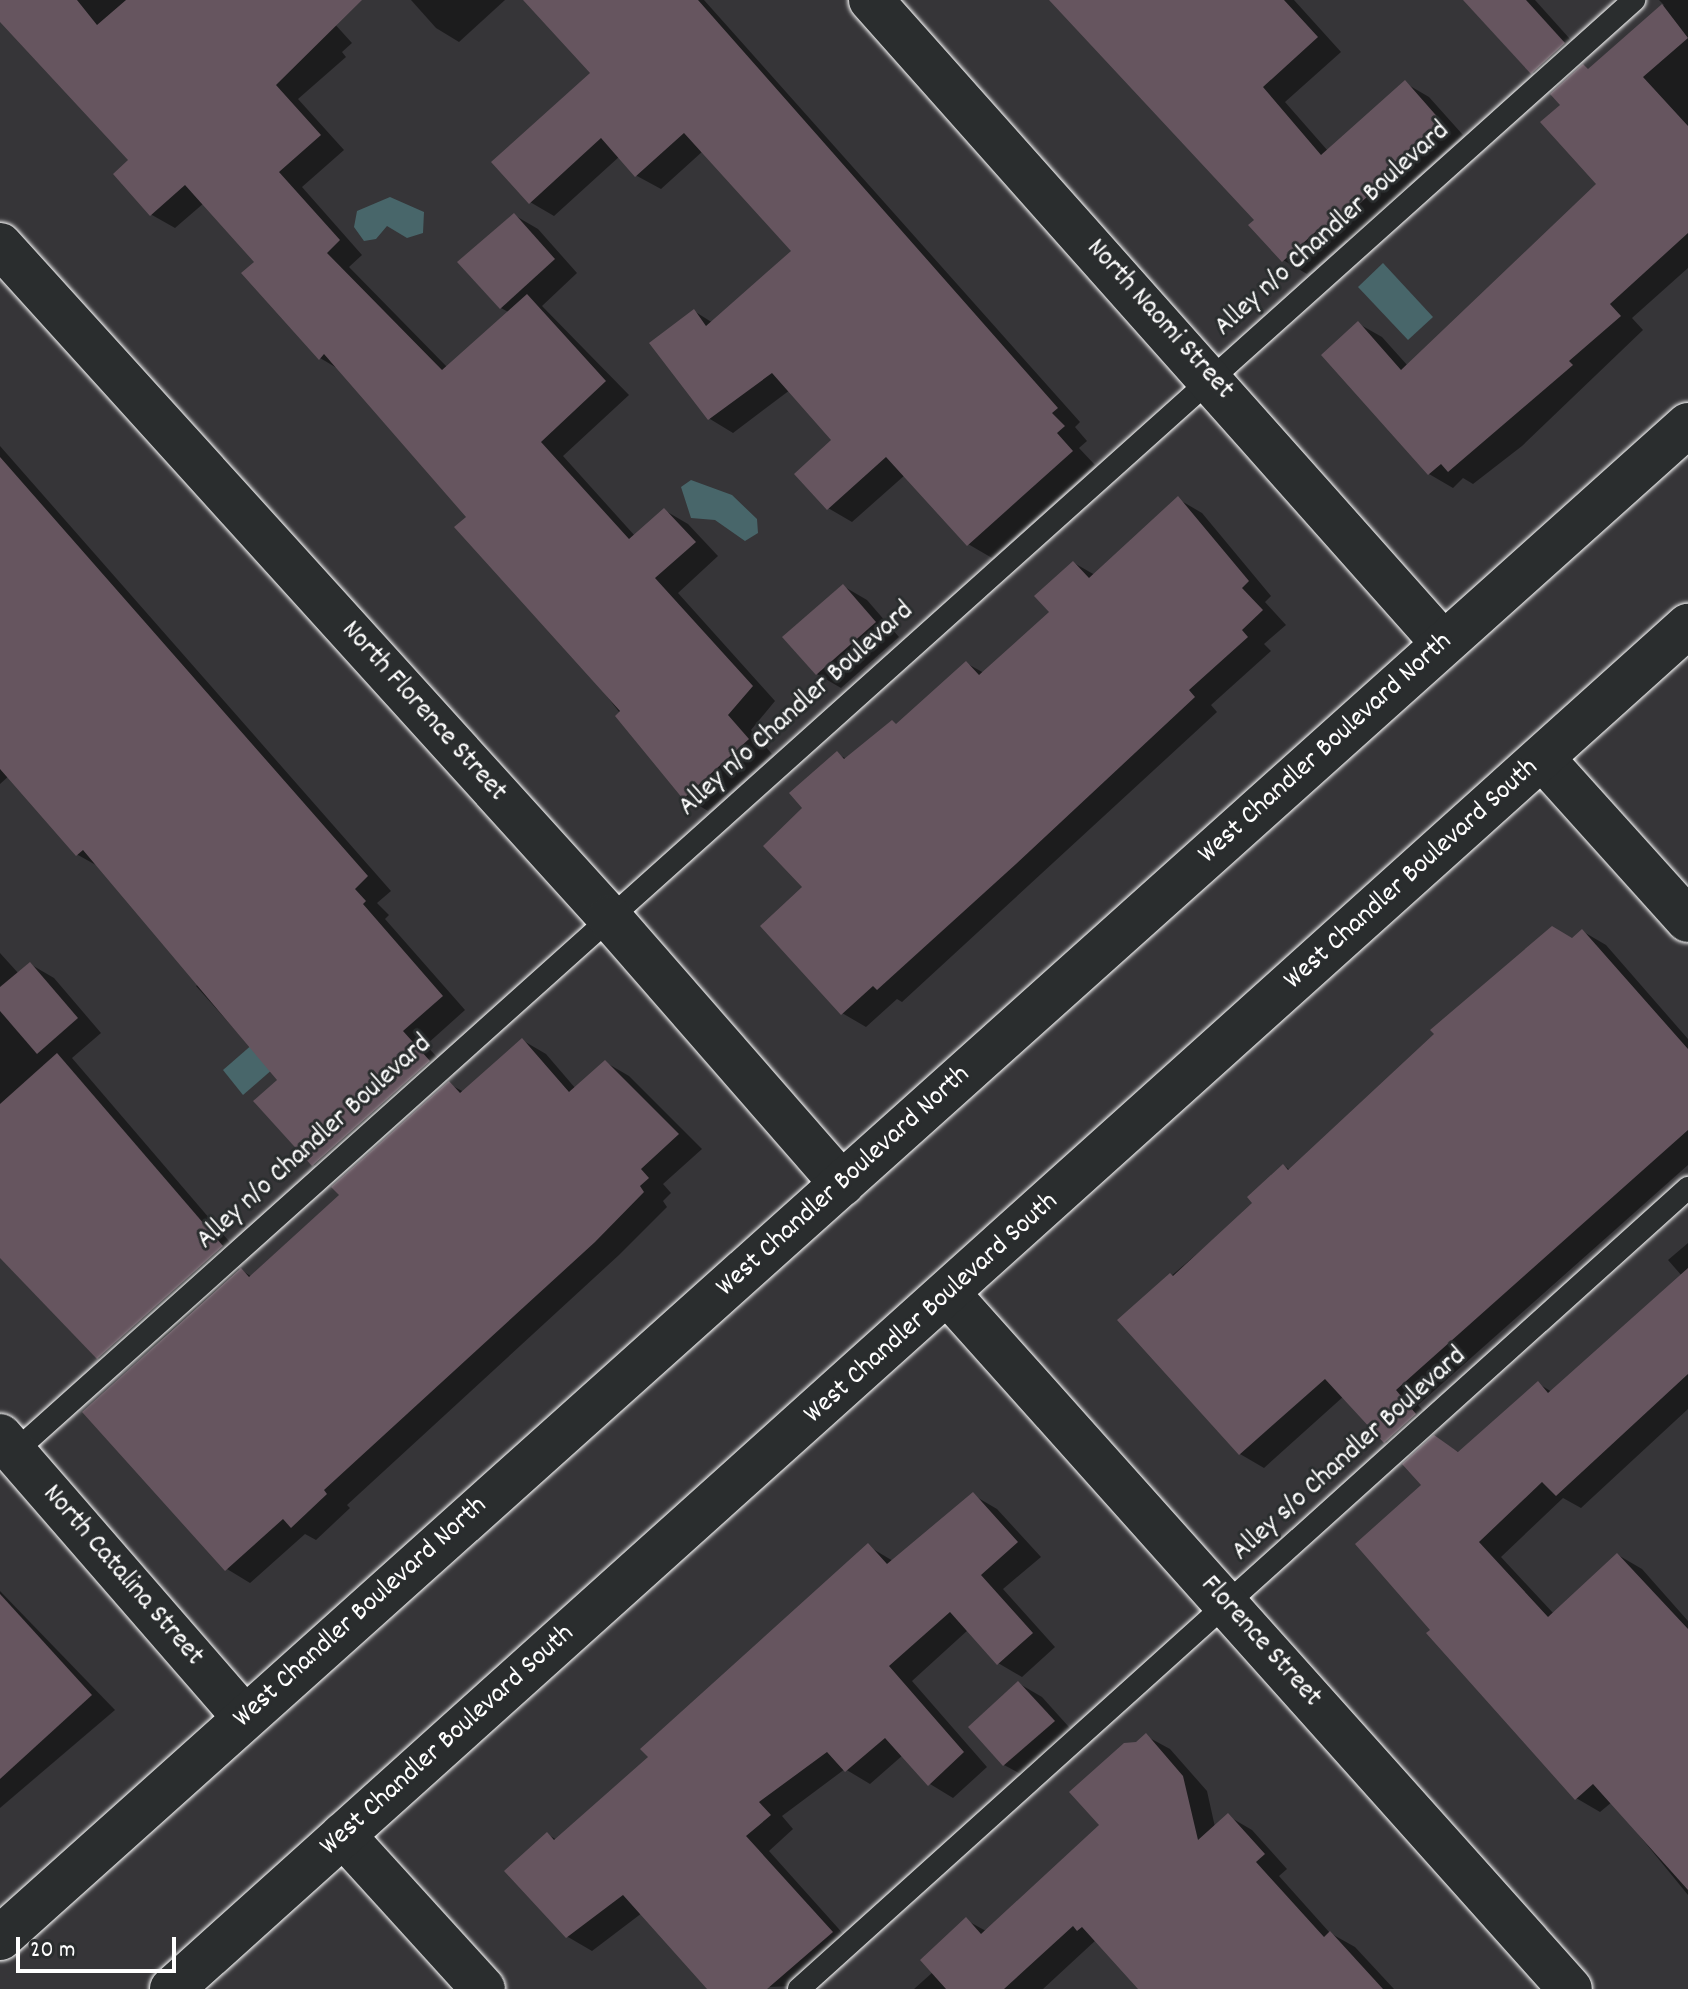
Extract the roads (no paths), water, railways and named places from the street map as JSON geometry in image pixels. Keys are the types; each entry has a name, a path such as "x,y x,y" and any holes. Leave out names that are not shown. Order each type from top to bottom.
{"main road":[{"name":"North Naomi Street","path":"871,0 1212,378 1443,643"},
{"name":"North Florence Street","path":"0,245 610,918 842,1184"},
{"name":"West Chandler Boulevard North","path":"0,1938 1688,425"},
{"name":"West Chandler Boulevard South","path":"172,1989 949,1295 1688,626"},
{"path":"1542,758 1688,920"},
{"name":"Florence Street","path":"949,1295 1570,1989"},
{"name":"North Catalina Street","path":"5,1451 244,1717"},
{"path":"343,1835 483,1989"}],"lane":[{"name":"Alley n/o Chandler Boulevard","path":"5,1451 610,918 1634,0"},
{"name":"Alley s/o Chandler Boulevard","path":"799,1989 1228,1606 1688,1188"}],"water":[{"path":"390,197 424,212 423,233 407,238 387,226 376,239 364,241 354,227 357,211"},
{"path":"1383,263 1433,317 1408,340 1358,287"},
{"path":"691,480 732,495 757,519 758,533 745,541 715,520 691,518 681,487"},
{"path":"277,1023 298,1047 243,1095 223,1070"}]}
